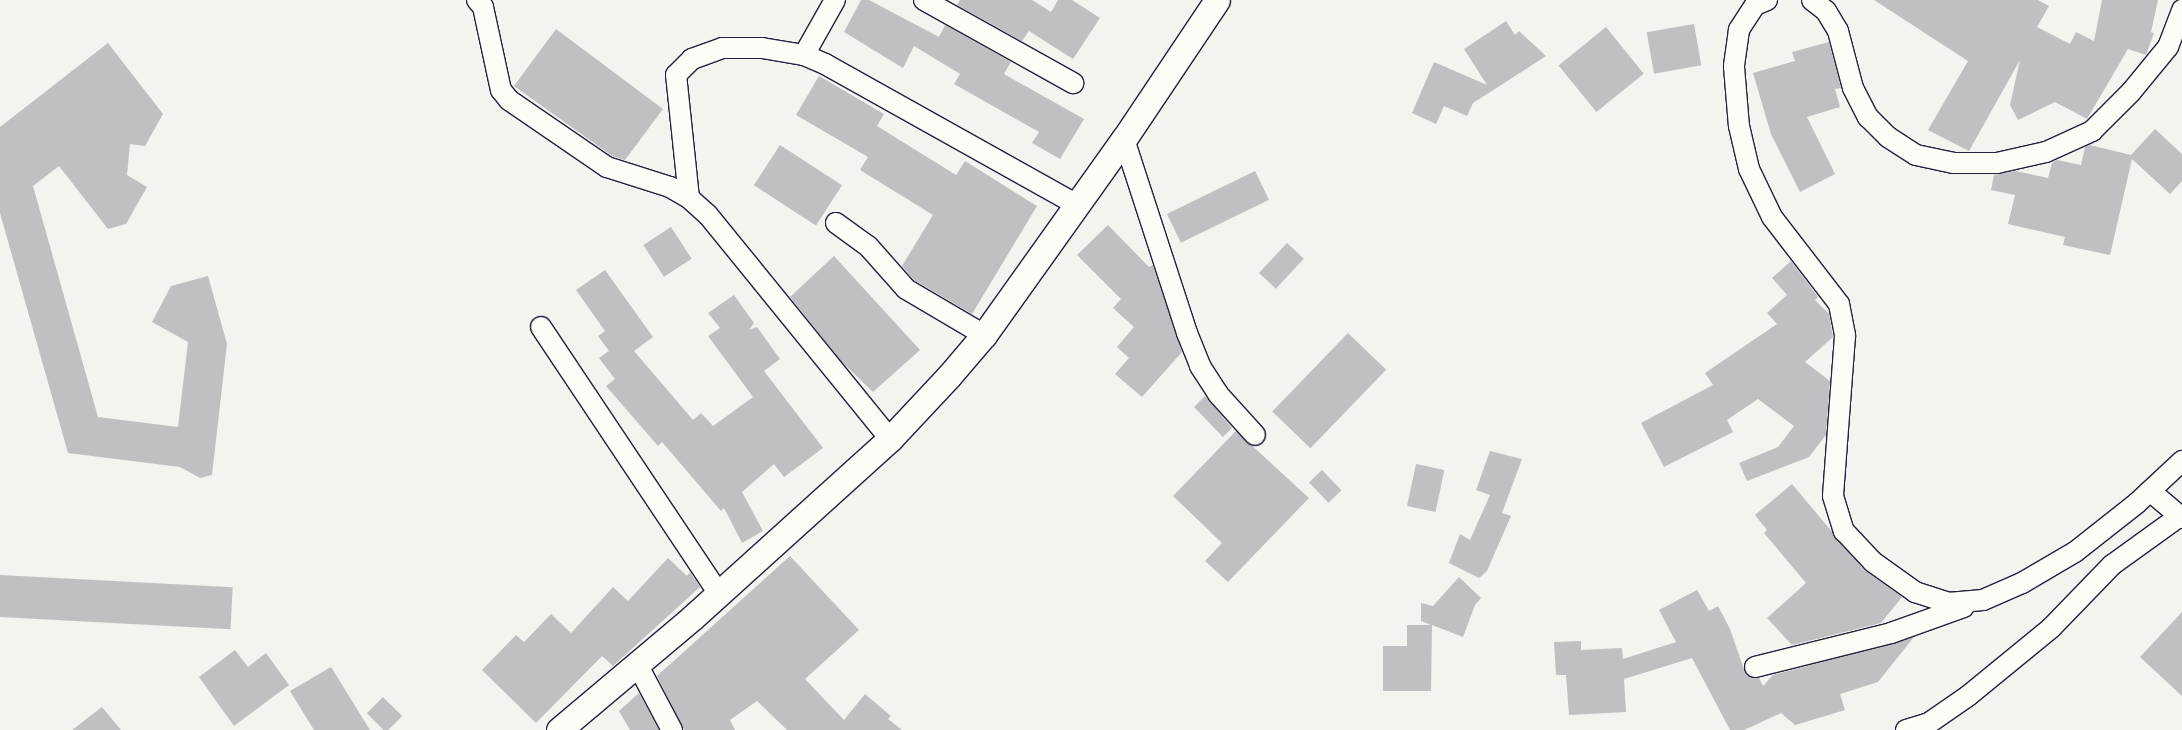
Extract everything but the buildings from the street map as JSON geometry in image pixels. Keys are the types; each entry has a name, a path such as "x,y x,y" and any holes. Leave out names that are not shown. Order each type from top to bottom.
{"street":[{"path":"477,0 483,7 502,90 509,100 607,167 670,187 689,198 714,223 890,439"},
{"path":"804,55 835,0"},
{"path":"924,0 1072,82"},
{"path":"559,730 720,594 890,439 984,335 1124,139 1217,0"},
{"path":"1767,0 1755,6 1739,30 1734,67 1739,126 1750,170 1772,217 1839,304 1845,336 1833,496 1844,531 1873,562 1915,592 1948,604 1983,600"},
{"path":"1812,0 1826,11 1838,31 1853,88 1868,117 1888,136 1916,155 1953,163 1998,163 2046,152 2092,131 2132,92 2168,47 2182,10"},
{"path":"689,198 676,75 692,59 722,48 762,48 804,55 1077,205"},
{"path":"1124,139 1187,334 1200,366 1218,394 1256,435"},
{"path":"836,224 868,246 906,289 984,335"},
{"path":"541,327 720,594"},
{"path":"1755,667 1892,633 1983,600 2022,583 2075,552 2150,491 2182,461"},
{"path":"1906,730 1929,723 1968,696 2051,628 2112,565 2181,517 2150,491"},
{"path":"637,664 672,730"}]}
